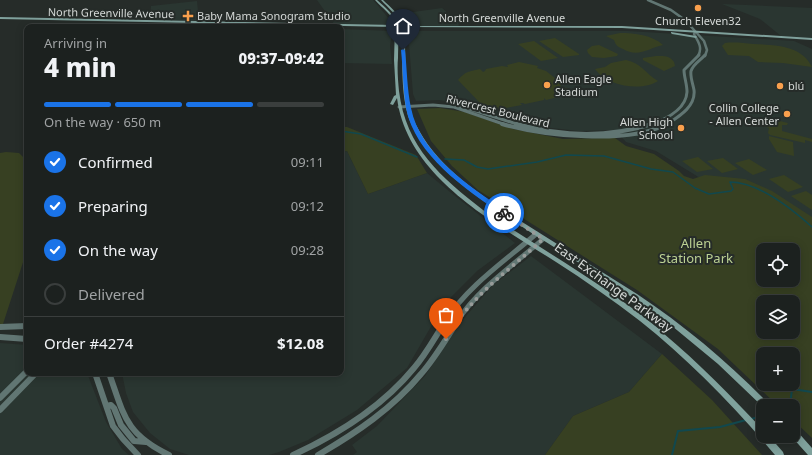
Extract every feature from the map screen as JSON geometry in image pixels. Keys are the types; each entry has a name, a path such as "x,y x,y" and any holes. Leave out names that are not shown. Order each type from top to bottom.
{"main road":[{"name":"East Exchange Parkway","path":"376,0 394,21 396,28 398,96 404,123 413,142 442,178 463,196 605,293 659,333 720,389 756,428"},
{"name":"East Exchange Parkway","path":"382,0 400,19 408,105 412,122 423,141 435,157 452,174 478,195 543,239 634,296 671,323 693,340 760,399"},
{"path":"384,9 390,8"},
{"name":"North Greenville Avenue","path":"0,19 226,24"},
{"path":"381,26 394,21"},
{"name":"North Greenville Avenue","path":"344,26 381,26 396,28"},
{"name":"North Greenville Avenue","path":"449,29 622,27 700,34 780,38"},
{"name":"North Greenville Avenue","path":"344,28 601,29 812,40"},
{"path":"672,32 696,37"},
{"path":"396,61 404,61"},
{"path":"392,104 395,97 398,96"},
{"path":"442,178 452,174"},
{"path":"659,333 671,323"},
{"path":"800,441 812,454"},
{"name":"East Exchange Parkway","path":"769,443 780,455"}],"street":[{"name":"Rivercrest Boulevard","path":"399,105 447,106 521,125 566,132 613,132 649,125 672,113 685,99 687,84 684,77 684,70 700,55 702,50 694,33 681,16 648,0"},
{"name":"Rivercrest Boulevard","path":"475,112 498,122 526,130 564,136 616,136 656,128 679,116 686,110 692,101 694,86 691,72 694,67 705,57 707,52 707,46 700,34"},
{"path":"293,455 319,442 356,419 389,395 403,381 433,342 447,318 466,295 536,234"},
{"path":"318,455 362,428 409,389 442,347 457,322 474,300 543,239"},
{"path":"466,295 474,300"},
{"path":"0,327 24,326"},
{"path":"0,337 24,339"},
{"path":"433,342 442,347"},
{"path":"0,398 24,373"},
{"path":"0,410 33,376"},
{"path":"96,376 107,406 110,420 122,439 138,455"},
{"path":"110,376 122,412 127,422 152,447 169,455"},
{"path":"107,406 111,405 114,408 121,425 134,441 146,442"},
{"path":"356,419 362,428"}],"shaded area":[{"path":"317,0 373,0 391,21 388,24 383,25 334,24"},
{"path":"197,1 199,21 150,20 151,6"},
{"path":"722,4 812,8 812,38 781,36 760,19"},
{"path":"442,8 458,22 459,27 417,26 409,24 399,14"},
{"path":"344,29 392,31 390,46 392,64 344,63"},
{"name":"Allen High School","path":"408,31 628,31 794,41 812,49 812,224 705,181 656,151 626,142 615,130 579,131 543,127 515,122 459,103 439,100 416,101 413,94"},
{"path":"347,151 368,194 427,173 515,243 477,271 444,304 407,368 357,410 308,440 269,455 189,455 170,449 150,433 133,412 126,393 123,376 344,376 344,152"},
{"path":"531,256 662,354 629,392 573,416 545,455 353,455 357,452 352,445 377,426 425,376 460,323 493,285"},
{"path":"0,343 24,345 24,376 88,376 106,422 122,449 129,455 0,455"}],"green space":[{"path":"620,33 643,35 654,39 663,45 643,52 628,52 618,47 614,40 606,36"},
{"path":"555,38 579,55 563,57 539,41"},
{"path":"534,41 558,58 541,61 518,44"},
{"path":"725,43 770,45 787,48 802,54 812,67 783,63 758,62 749,56 728,55 722,46"},
{"path":"599,45 618,54 617,56 604,58 592,57 587,50 592,46"},
{"path":"656,56 668,57 674,62 675,66 664,71 643,60 643,58"},
{"path":"626,60 640,66 658,81 643,86 625,86 608,80 600,75 595,69 605,67 611,63"},
{"name":"Allen Eagle Stadium","path":"519,62 538,66 537,68 546,71 560,82 561,87 567,88 566,95 546,100 544,98 544,100 525,104 520,103 522,105 500,109 481,104 458,80 465,73 470,71 480,69 483,72 486,69 502,66 508,67 507,65"},
{"name":"Allen Station Park","path":"440,108 465,112 513,129 563,139 615,138 626,146 654,154 684,176 693,179 705,175 745,179 772,191 812,217 812,438 800,427 800,399 771,399 762,391 800,391 800,347 756,347 756,385 718,349 637,290 478,190 452,166 431,141 417,109"},
{"path":"767,118 788,123 787,125 782,125 782,131 812,139 812,142 805,140 805,143 770,135 768,133 769,128 753,122"},
{"path":"344,127 416,155 427,173 368,194 347,151 344,152"},
{"path":"769,136 793,142 794,156 777,152 769,139"},
{"path":"0,153 19,153 24,158 24,259 3,324 0,324"},
{"path":"698,157 713,169 697,172 682,161"},
{"path":"723,158 738,169 722,173 707,161"},
{"path":"749,159 767,170 753,175 735,163"},
{"path":"784,175 803,187 788,192 769,179"},
{"path":"806,191 812,195 812,210 791,196"},
{"path":"662,354 712,400 762,455 545,455 573,416 629,392"}],"waterway":[{"path":"344,131 361,134 417,157"},
{"path":"445,159 464,160 477,167 488,169 537,162 566,155 604,156 651,169 673,172 695,188 709,194 731,191 733,189 730,182 752,186 785,205 812,227"},
{"path":"791,399 792,389 812,392"},
{"path":"751,419 756,418"},
{"path":"672,455 678,431 720,427 746,420"}],"way so far":[{"path":"446,339 469,305 490,284 543,239 504,213"}],"place":[{"name":"Church Eleven32","path":"698,8"},
{"name":"Baby Mama Sonogram Studio","path":"188,16"},
{"name":"Allen Eagle Stadium","path":"547,85"},
{"name":"blú","path":"780,86"},
{"name":"Collin College - Allen Center","path":"787,114"},
{"name":"Allen High School","path":"681,128"}],"route":[{"path":"403,50 408,108 412,122 426,146 435,157 461,182 474,193 504,213"}]}
